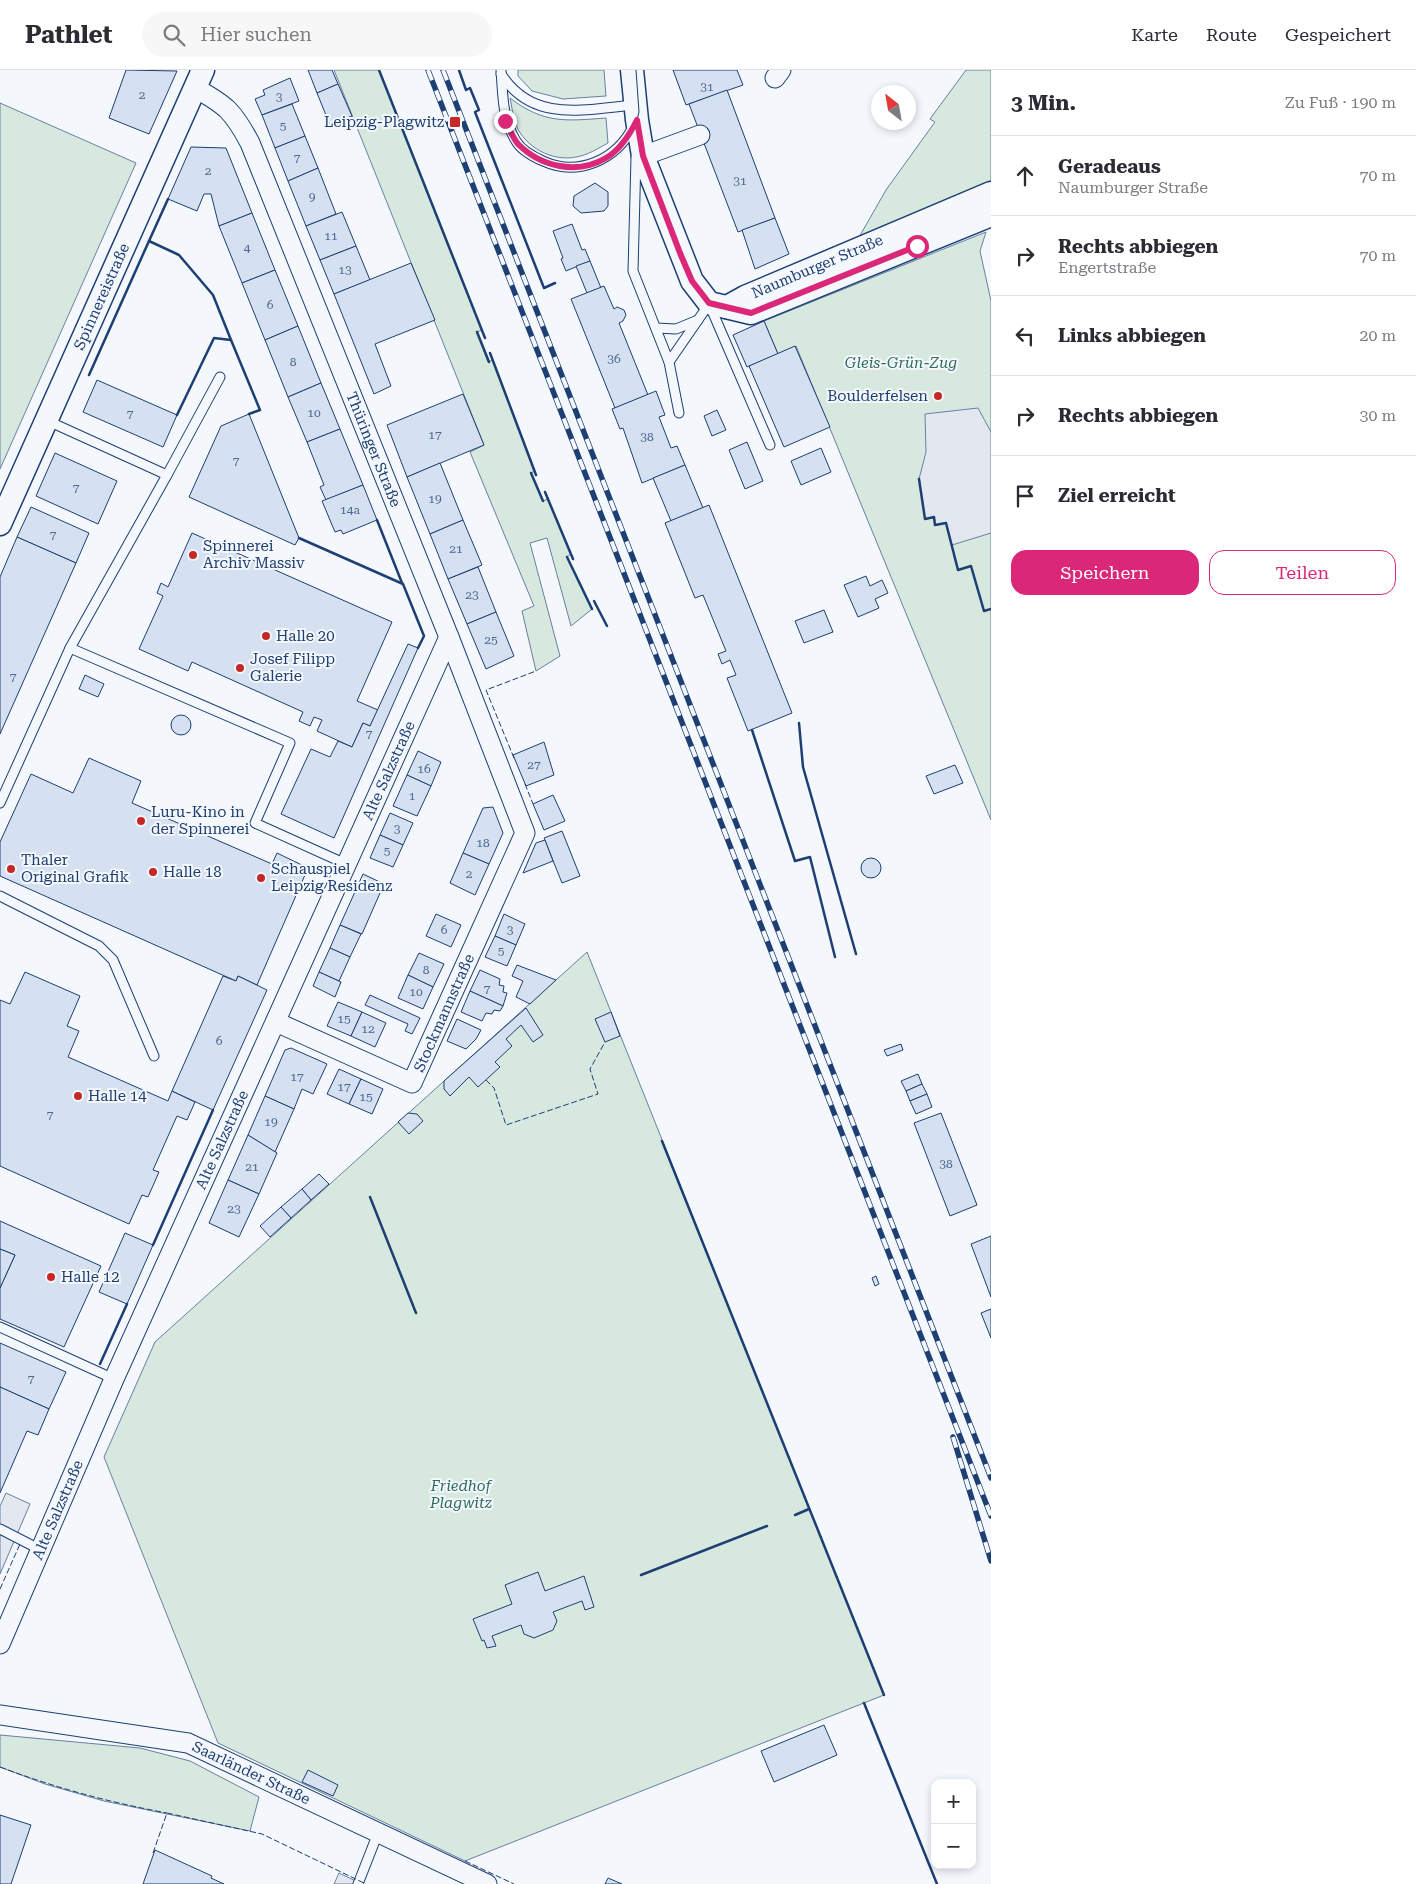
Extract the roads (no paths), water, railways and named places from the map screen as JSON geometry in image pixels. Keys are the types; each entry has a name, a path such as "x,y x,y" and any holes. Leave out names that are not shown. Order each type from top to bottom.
{"street":[{"path":"632,70 643,156 692,281 711,310"},
{"name":"Spinnereistraße","path":"0,524 199,79"},
{"name":"Thüringer Straße","path":"199,79 236,116 250,143 450,637 525,833"},
{"path":"643,156 700,135"},
{"name":"Naumburger Straße","path":"711,310 991,193"},
{"name":"Naumburger Straße","path":"711,310 751,313 991,215"},
{"name":"Alte Salzstraße","path":"0,1644 114,1379 450,637"},
{"name":"Stockmannstraße","path":"276,1022 412,1083 525,833"},
{"name":"Saarländer Straße","path":"0,1715 188,1743 487,1884"}],"lane":[{"path":"502,73 528,101 546,109 636,112"},
{"path":"502,73 505,121 517,143 534,157 556,167 582,167 607,158 628,137 636,112"},
{"path":"636,112 633,271 669,362 679,413"},
{"path":"656,328 676,330 711,310"},
{"path":"669,362 711,310"},
{"path":"711,310 770,445"},
{"path":"0,803 70,648 220,376"},
{"path":"46,420 167,475"},
{"path":"70,648 290,744 255,823 346,864"},
{"path":"0,896 98,946 113,960 154,1056"},
{"path":"0,1328 114,1379"},
{"path":"0,1529 41,1550"},
{"path":"358,1884 378,1833"}],"tram line":[{"path":"636,70 639,112 637,120"}],"railway":[{"path":"428,70 991,1516"},
{"path":"443,70 991,1478"},
{"path":"953,1437 991,1561"}],"place":[{"name":"Leipzig-Plagwitz","path":"455,122"},
{"name":"Boulderfelsen","path":"938,396"},
{"name":"Spinnerei Archiv Massiv","path":"193,555"},
{"name":"Halle 20","path":"266,636"},
{"name":"Josef Filipp Galerie","path":"240,668"},
{"name":"Luru-Kino in der Spinnerei","path":"141,821"},
{"name":"Thaler Original Grafik","path":"11,869"},
{"name":"Halle 18","path":"153,872"},
{"name":"Schauspiel Leipzig Residenz","path":"261,878"},
{"name":"Halle 14","path":"78,1096"},
{"name":"Halle 12","path":"51,1277"}],"park label":[{"name":"Gleis-Grün-Zug","path":"901,363"},
{"name":"Friedhof Plagwitz","path":"461,1494"}]}
